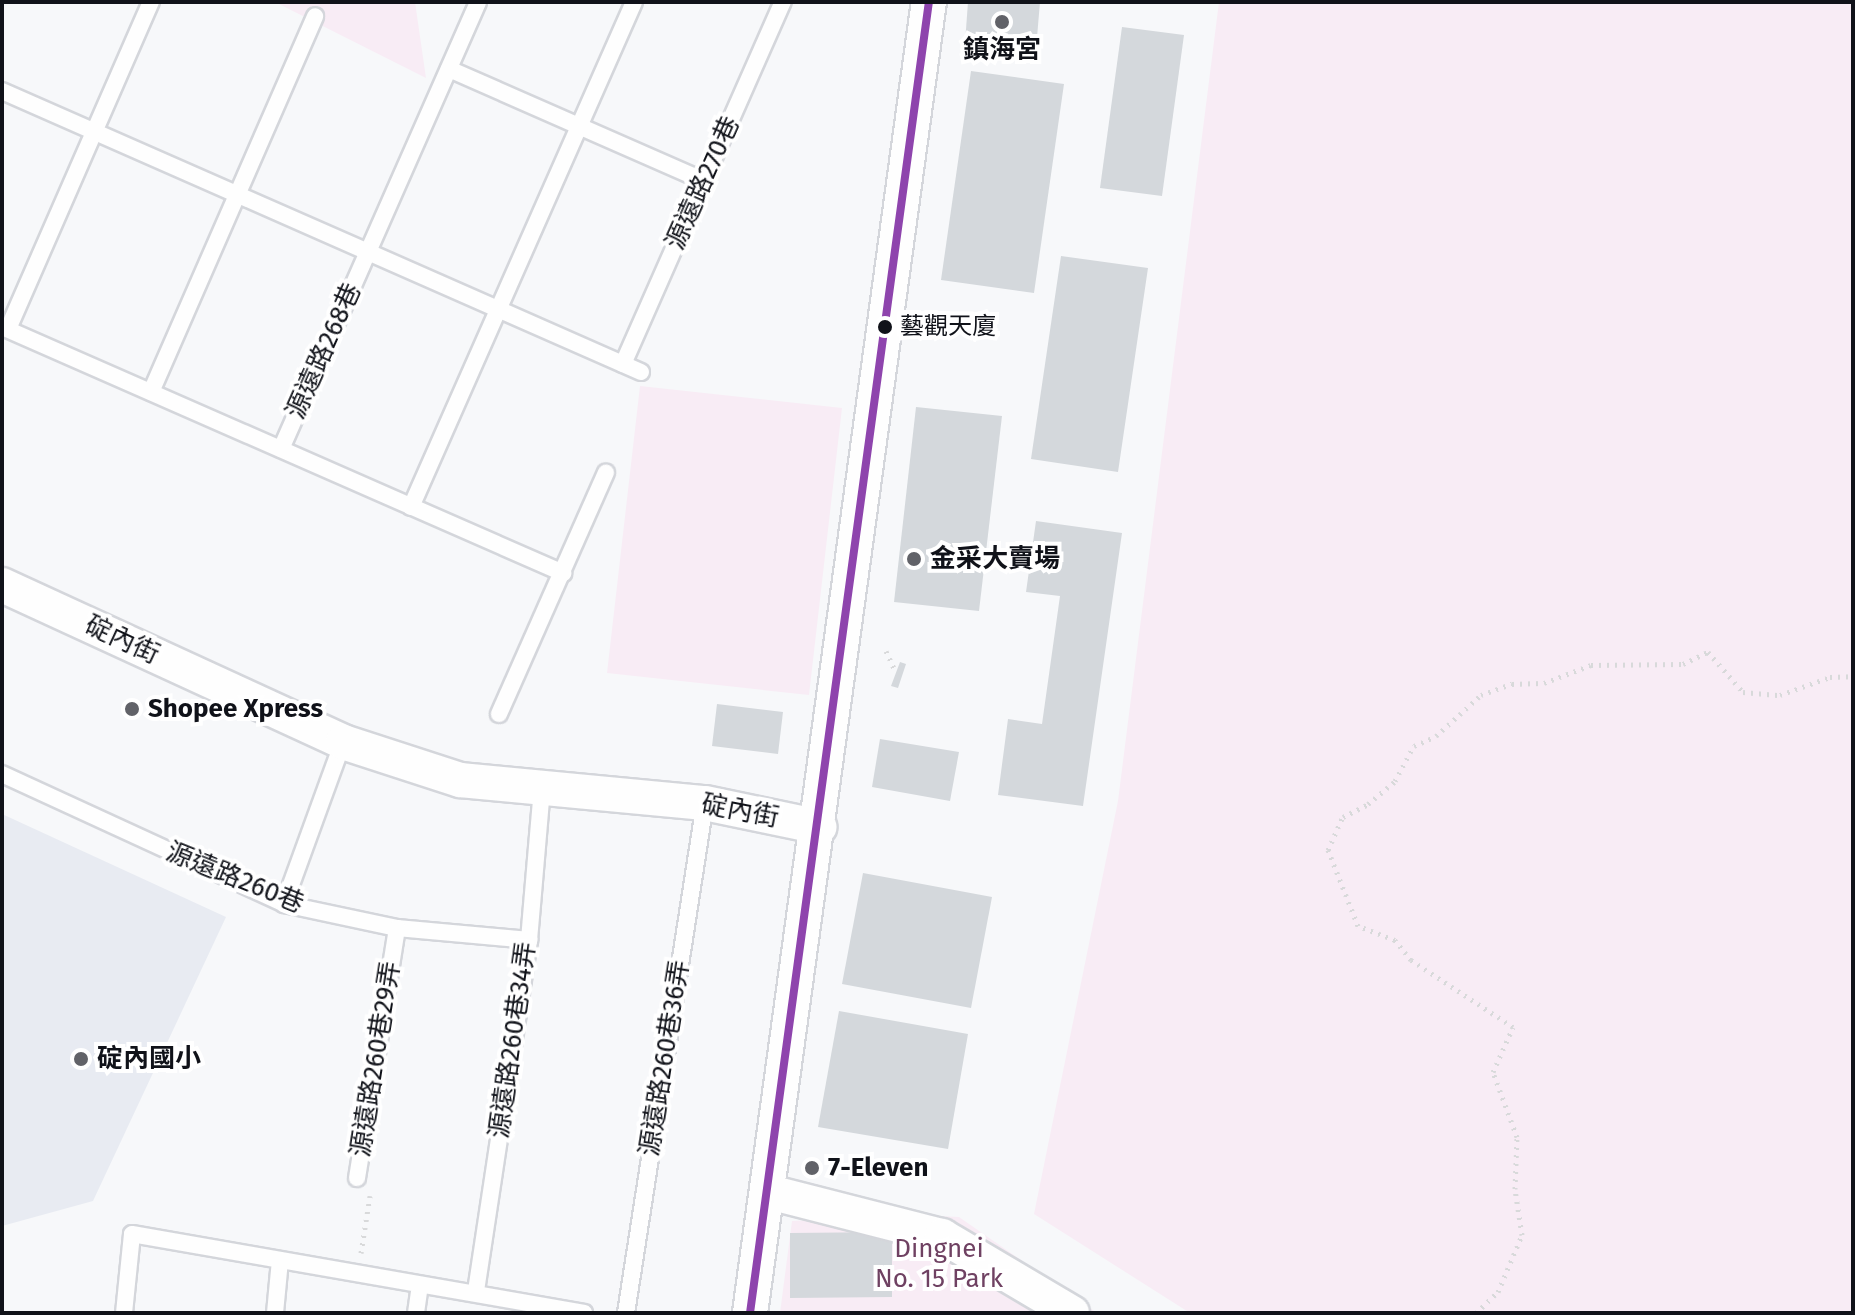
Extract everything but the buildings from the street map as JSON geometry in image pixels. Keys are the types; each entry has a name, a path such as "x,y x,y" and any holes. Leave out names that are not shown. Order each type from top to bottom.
{"street":[{"path":"750,1313 820,827 929,2"},
{"name":"碇內街","path":"2,585 343,742 460,780 705,803 820,827"},
{"path":"769,1192 942,1236 1072,1313"}],"lane":[{"path":"95,132 151,2"},
{"path":"368,252 478,2"},
{"path":"411,507 634,2"},
{"name":"源遠路270巷","path":"623,364 783,2"},
{"path":"151,392 315,16"},
{"path":"449,69 704,181"},
{"path":"2,91 641,372"},
{"name":"源遠路268巷","path":"95,132 5,328 563,573"},
{"name":"源遠路268巷","path":"281,449 368,252"},
{"path":"499,714 606,473"},
{"path":"284,904 343,742"},
{"name":"源遠路260巷","path":"2,774 284,904 397,928 529,940"},
{"name":"源遠路260巷34弄","path":"476,1291 529,940 542,789"},
{"name":"源遠路260巷36弄","path":"626,1313 705,803"},
{"name":"源遠路260巷29弄","path":"357,1178 397,928"},
{"path":"124,1313 132,1234 420,1285 476,1291 584,1313"},
{"path":"275,1313 280,1260"},
{"path":"416,1313 420,1285"}],"path":[{"path":"886,651 896,672"},
{"path":"1476,1313 1498,1292 1522,1235 1515,1189 1517,1137 1493,1072 1513,1027 1411,960 1395,940 1358,926 1328,850 1343,817 1368,804 1395,781 1414,746 1436,736 1481,695 1512,684 1544,683 1591,665 1683,664 1708,652 1743,692 1780,695 1830,677 1853,676"},
{"name":"源遠路260巷29弄","path":"357,1178 372,1183 357,1274"}],"shaded area":[{"name":"碇內國小","path":"2,814 226,917 93,1201 2,1226"}],"green space":[{"path":"275,2 415,2 426,78"},
{"path":"1219,2 1853,2 1853,1313 1190,1313 1034,1214 1118,801"},
{"path":"640,386 842,408 809,695 607,673"},
{"name":"Dingnei No. 15 Park","path":"916,1215 959,1217 1097,1313 780,1313 792,1221"}],"transit line":[{"path":"750,1313 929,2"}],"place":[{"name":"鎮海宮","path":"1002,22"},
{"name":"藝觀天廈","path":"885,327"},
{"name":"金采大賣場","path":"914,559"},
{"name":"Shopee Xpress","path":"132,709"},
{"name":"碇內國小","path":"81,1059"},
{"name":"7-Eleven","path":"812,1168"}]}
